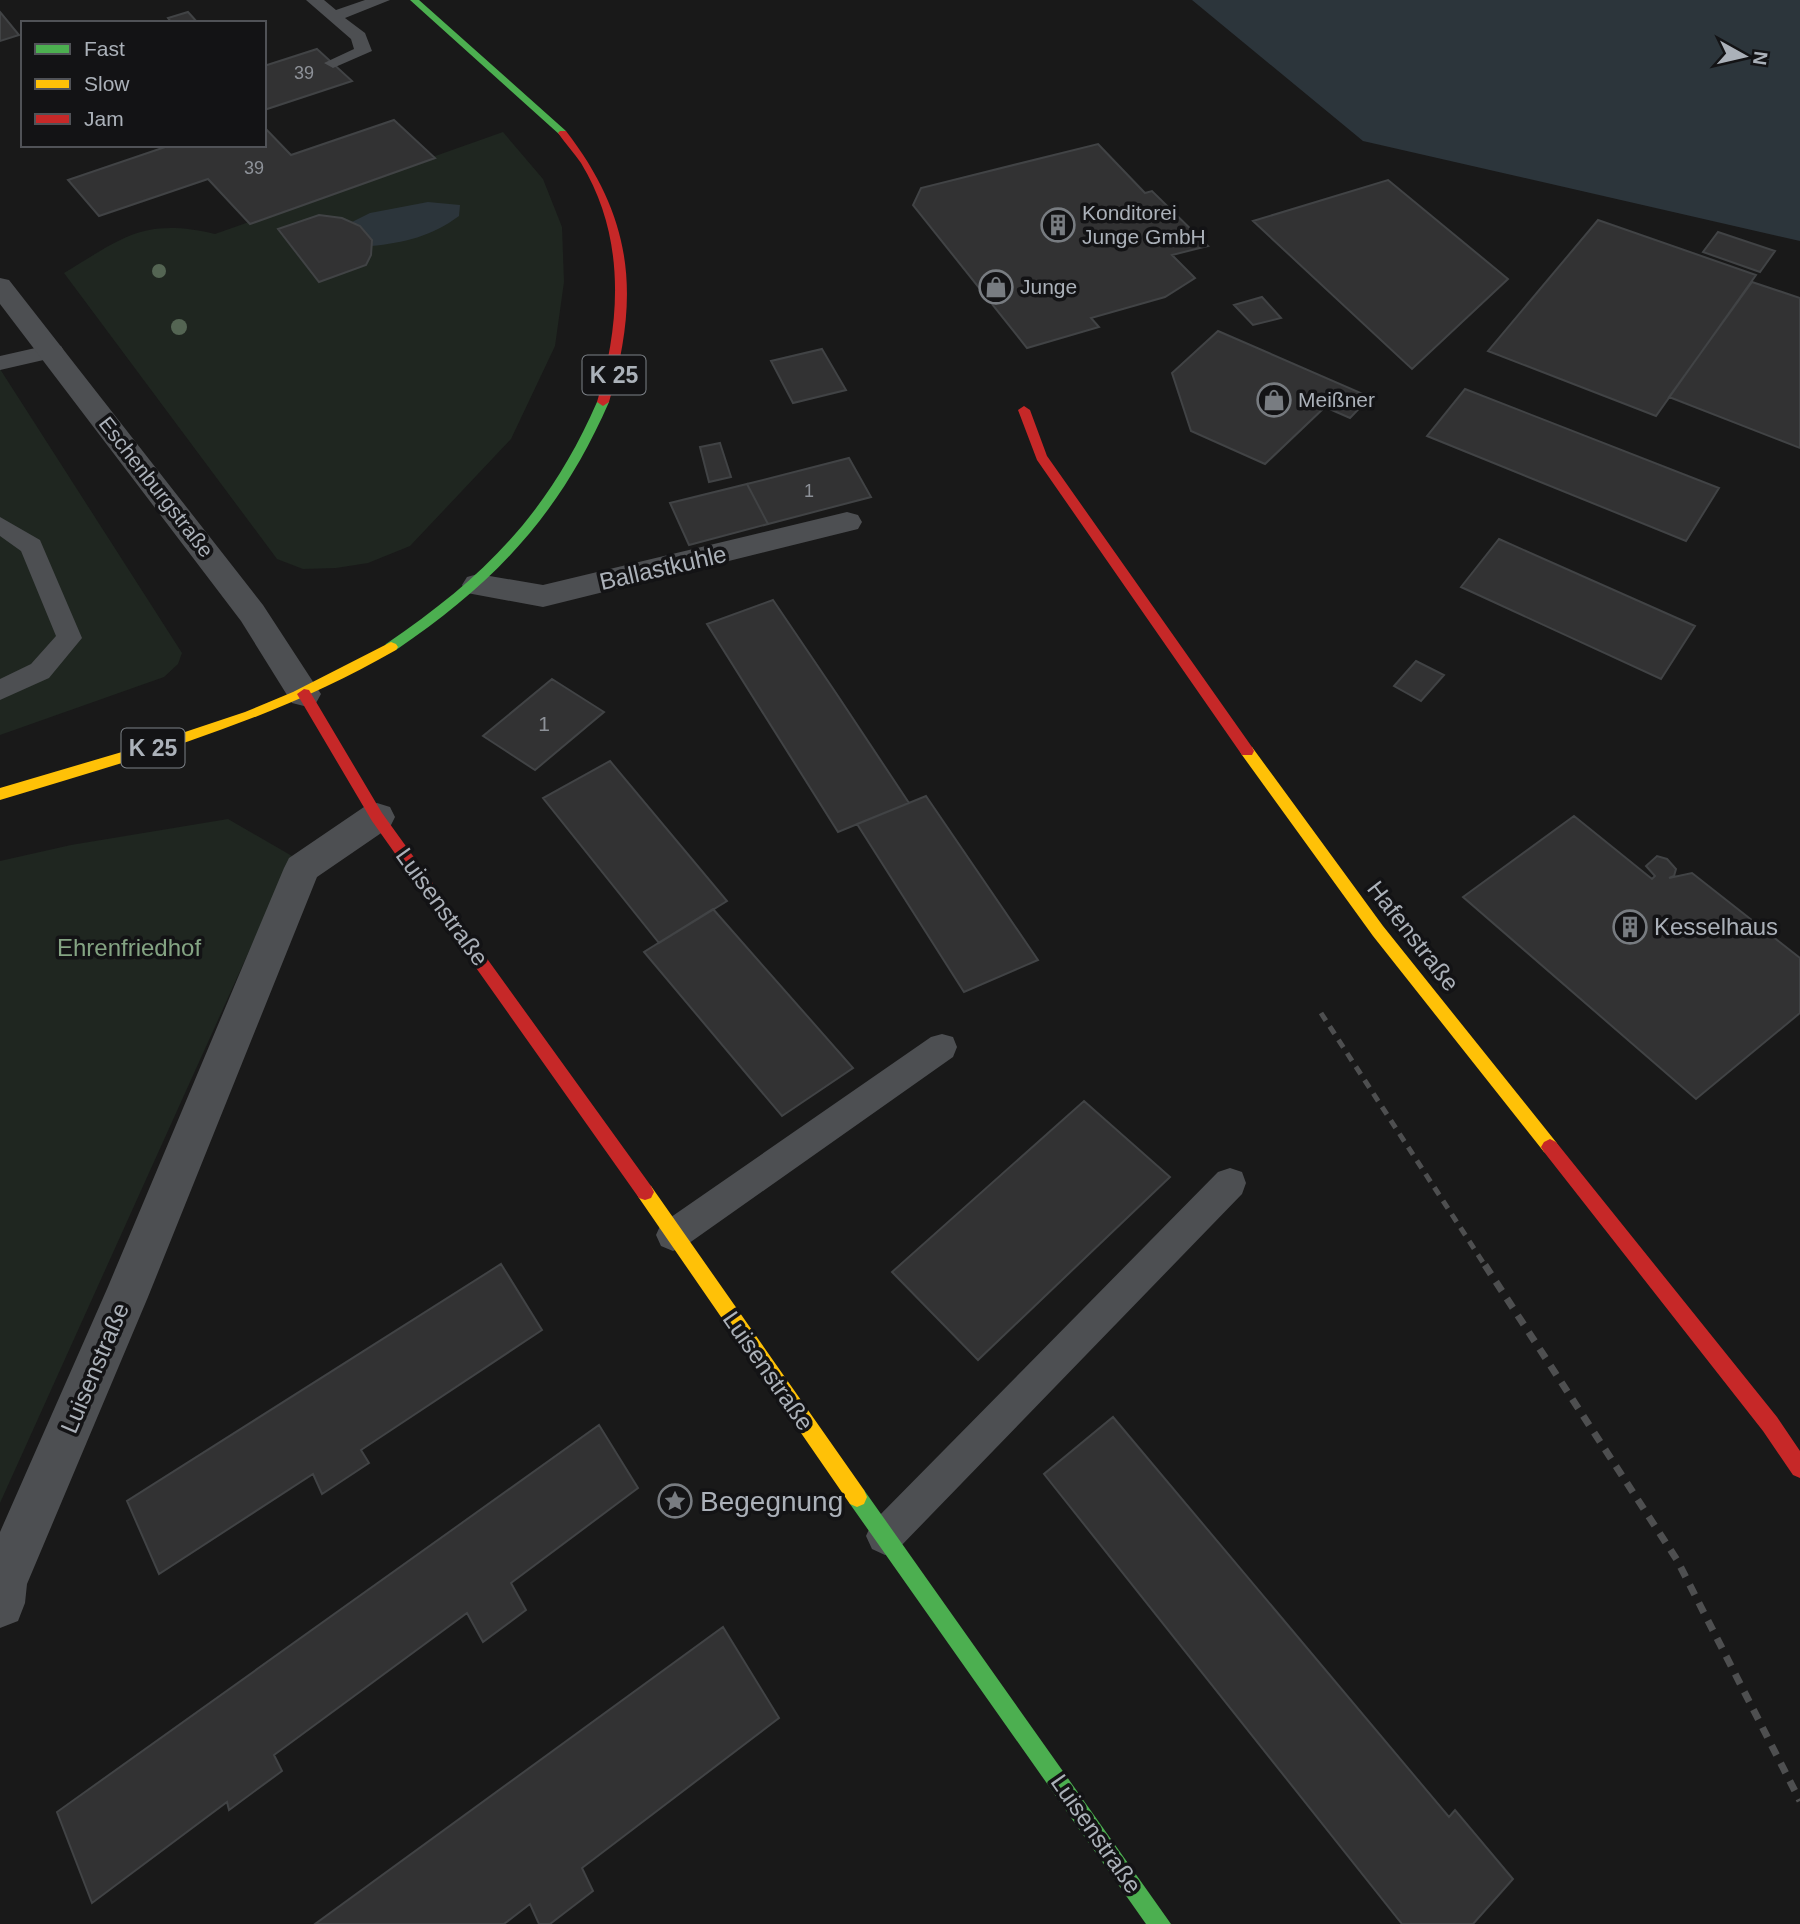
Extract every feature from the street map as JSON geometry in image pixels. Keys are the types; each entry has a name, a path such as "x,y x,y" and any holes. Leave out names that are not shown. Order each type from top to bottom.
{"street":[{"name":"K 25","path":"0,794 176,741 304,694 376,655 478,585 517,544 587,440 614,376 622,340 624,271 609,209 580,155 545,114 414,0"},
{"name":"Eschenburgstraße","path":"0,286 53,351 252,613 304,694"},
{"name":"Hafenstraße","path":"1024,410 1041,457 1261,771 1378,930 1770,1424 1800,1468"},
{"name":"Ballastkuhle","path":"478,585 543,596 846,522"},
{"name":"Luisenstraße","path":"304,694 377,817 586,1107 673,1235 1160,1924"},
{"name":"Luisenstraße","path":"0,1603 2,1584 126,1297 302,868 377,817"}],"lane":[{"path":"314,0 359,37 363,51 333,64"},
{"path":"332,16 382,0"},
{"path":"0,363 53,351"},
{"path":"0,525 31,546 69,638 40,671 0,690"},
{"path":"673,1235 942,1047"},
{"path":"885,1536 1230,1183"}],"green space":[{"path":"503,132 543,179 562,227 564,282 555,346 511,439 410,546 368,563 336,568 303,569 277,559 64,273 135,234 170,228 215,234"},
{"path":"0,369 182,653 178,664 164,677 0,735"},
{"name":"Ehrenfriedhof","path":"228,819 292,856 0,1503 0,861 71,845"}],"shaded area":[{"path":"1192,0 1800,0 1800,241 1363,141"},
{"path":"428,202 460,205 459,216 438,229 417,237 371,246 360,226 352,222 370,213"}],"building":[{"path":"0,12 19,35 0,41"},
{"path":"188,12 196,21 170,21 168,18"},
{"path":"317,49 352,81 266,109 266,65"},
{"path":"394,120 435,158 250,224 208,179 99,216 68,180 165,147 266,147 266,129 291,155"},
{"name":"Konditorei Junge GmbH","path":"1098,144 1145,193 1152,191 1208,246 1172,255 1195,278 1165,297 1091,318 1099,327 1027,348 913,205 921,188"},
{"path":"1388,180 1508,279 1412,369 1253,221"},
{"path":"319,215 342,218 360,226 372,240 371,255 366,265 319,282 278,229"},
{"path":"1598,220 1756,275 1656,416 1488,351"},
{"path":"1718,232 1775,251 1760,272 1703,252"},
{"path":"1752,282 1800,298 1800,448 1669,397"},
{"path":"1262,297 1281,318 1253,325 1234,305"},
{"name":"Meißner","path":"1218,331 1370,397 1350,418 1325,407 1265,464 1191,431 1172,373"},
{"path":"822,349 846,390 793,403 771,361"},
{"path":"1465,389 1719,488 1686,541 1427,436"},
{"path":"720,443 731,477 709,482 700,447"},
{"path":"849,458 871,497 768,524 747,484"},
{"path":"747,484 768,524 689,545 670,503"},
{"path":"1499,539 1695,626 1661,679 1461,587"},
{"path":"773,600 909,803 838,832 707,624"},
{"path":"1416,661 1444,675 1421,701 1394,686"},
{"path":"552,679 604,712 535,770 483,736"},
{"path":"610,761 727,901 659,943 543,798"},
{"path":"926,796 1038,960 964,992 857,824"},
{"name":"Kesselhaus","path":"1574,816 1652,879 1655,876 1646,866 1657,856 1667,859 1676,869 1674,876 1669,878 1692,873 1800,958 1800,1013 1696,1099 1463,897"},
{"path":"713,909 853,1068 782,1116 644,952"},
{"path":"1084,1101 1170,1177 978,1360 892,1272"},
{"path":"501,1264 542,1330 361,1450 369,1463 322,1494 313,1474 159,1574 127,1501"},
{"path":"1113,1417 1449,1817 1455,1810 1513,1879 1473,1924 1402,1924 1044,1474"},
{"path":"599,1425 638,1488 511,1583 526,1610 483,1642 467,1613 274,1755 282,1771 229,1810 227,1802 92,1903 57,1812"},
{"path":"723,1627 779,1718 582,1868 593,1891 550,1924 539,1924 530,1904 504,1924 315,1924"}],"railway":[{"path":"1321,1013 1486,1267"},
{"path":"1485,1265 1677,1560 1800,1801"}],"traffic: fast":[{"path":"414,0 563,133"},
{"path":"391,647 458,599 517,542 566,476 603,402"},
{"path":"857,1497 1160,1924"}],"traffic: slow":[{"path":"0,794 151,749 250,715 345,673 391,647"},
{"path":"1247,751 1378,931 1550,1147"},
{"path":"645,1192 857,1497"}],"traffic: jam":[{"path":"563,133 585,162 602,194 613,227 620,262 620,332 603,402"},
{"path":"1024,410 1041,457 1247,751"},
{"path":"304,694 377,817 645,1192"},
{"path":"1550,1147 1770,1424 1800,1468"}],"place":[{"name":"Konditorei Junge GmbH","path":"1058,225"},
{"name":"Junge","path":"996,287"},
{"name":"Meißner","path":"1274,400"},
{"name":"Kesselhaus","path":"1630,927"},
{"name":"Begegnung","path":"675,1501"}]}
